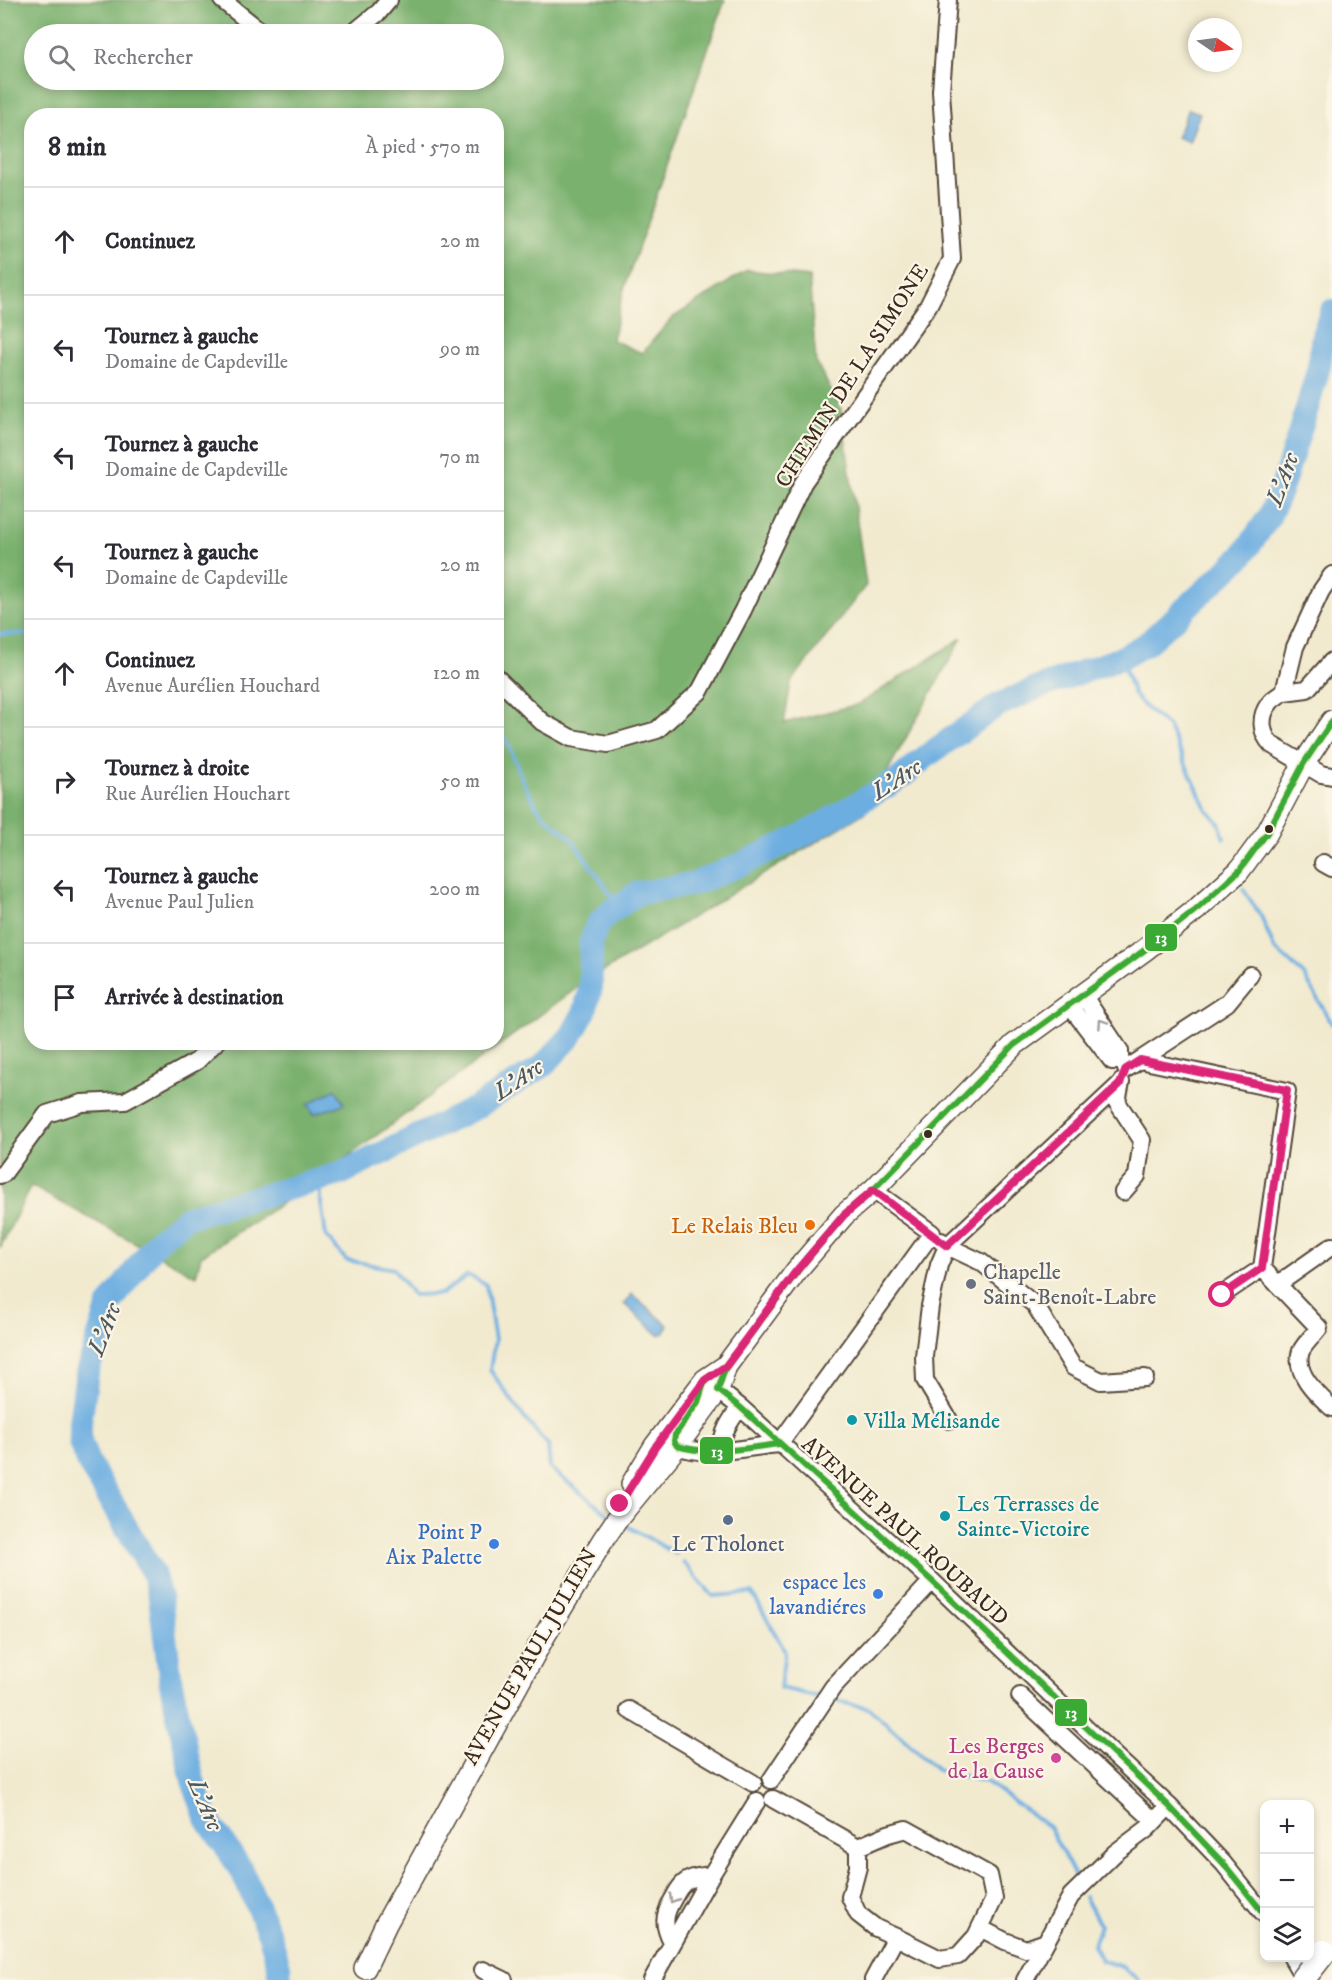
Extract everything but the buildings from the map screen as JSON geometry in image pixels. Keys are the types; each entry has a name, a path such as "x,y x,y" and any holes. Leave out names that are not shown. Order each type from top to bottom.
{"highway":[{"path":"1303,1980 1324,1952"}],"main road":[{"name":"AVENUE PAUL JULIEN","path":"364,1974 380,1917 539,1632 616,1516 656,1446 706,1386 726,1366 797,1270 844,1215 873,1190 1014,1045 1197,909 1239,871 1267,832 1304,763 1332,721"},
{"name":"AVENUE PAUL JULIEN","path":"616,1516 677,1446 706,1386"}],"street":[{"path":"222,0 252,24"},
{"path":"364,24 389,0"},
{"name":"CHEMIN DE LA SIMONE","path":"504,685 542,722 572,738 608,744 657,730 700,691 743,610 804,483 928,306 952,259 941,91 948,0"},
{"path":"1284,692 1295,647 1321,591 1332,574"},
{"path":"1332,661 1307,689 1284,692 1268,705 1262,731 1272,745 1321,774 1332,776"},
{"path":"949,1420 924,1380 924,1356 930,1306 939,1265 947,1246 1127,1069 1227,1003 1250,975"},
{"path":"1076,1000 1112,1061 1127,1069 1287,1090 1262,1268 1222,1295"},
{"path":"0,1175 47,1114 82,1102 124,1101 197,1061 208,1050"},
{"path":"1123,1192 1137,1176 1142,1140 1117,1102 1127,1069"},
{"path":"873,1190 947,1246 981,1262 1035,1305 1073,1367 1101,1381 1145,1378"},
{"path":"677,1446 688,1451 779,1444 932,1233"},
{"path":"1278,1284 1332,1246"},
{"path":"1262,1268 1319,1328 1301,1352 1300,1371 1327,1403"},
{"name":"AVENUE PAUL ROUBAUD","path":"706,1386 740,1407 932,1581 1169,1806 1223,1863 1260,1909"},
{"path":"721,1450 727,1424 740,1407"},
{"path":"771,1780 833,1687 932,1581"},
{"path":"1020,1696 1154,1821"},
{"path":"1048,1720 1062,1705"},
{"path":"628,1710 753,1783"},
{"path":"753,1783 763,1778 771,1780"},
{"path":"652,1980 672,1943 668,1934 665,1912 675,1894 684,1883 694,1878 711,1875 765,1800 776,1791 771,1780"},
{"path":"753,1783 751,1792 830,1830 858,1847"},
{"path":"1025,1980 1043,1943 1071,1896 1114,1853 1169,1806"},
{"path":"906,1829 989,1875 994,1899 976,1936 958,1956 940,1959 876,1928 858,1914 850,1897 858,1867 858,1847 906,1829"},
{"path":"980,1928 1026,1949 1043,1943"},
{"path":"873,1980 896,1937"},
{"path":"1294,1962 1303,1980"},
{"path":"483,1970 504,1980"}],"green space":[{"path":"0,0 725,0 624,289 612,340 642,353 672,318 747,270 809,277 816,362 841,409 866,585 791,682 784,723 859,704 962,638 864,813 581,985 504,1042 504,108 24,108 24,1050 493,1050 304,1189 201,1256 196,1276 31,1186 0,1248"}],"water":[{"path":"1188,109 1200,113 1189,142 1177,137"},
{"path":"336,1089 344,1104 314,1114 308,1104"},
{"path":"632,1294 668,1325 665,1333 659,1335 624,1304"}],"waterway":[{"name":"L'Arc","path":"280,1980 279,1966 270,1936 242,1871 207,1819 193,1781 171,1684 160,1597 153,1573 88,1462 80,1442 80,1423 87,1373 109,1305 157,1241 187,1217 340,1174 475,1108 543,1066 571,1036 585,1011 591,987 591,943 597,925 610,912 638,893 693,884 805,834 899,779 928,755 998,705 1040,687 1121,658 1146,644 1242,556 1269,517 1283,484 1308,405 1319,367 1323,335 1332,311"},
{"path":"0,634 24,634"},
{"path":"1121,658 1134,695 1168,726 1207,810 1219,823 1224,838"},
{"path":"504,738 510,747 523,782 537,807 571,838 619,906"},
{"path":"1243,889 1261,916 1274,948 1304,975 1332,1024"},
{"path":"318,1181 326,1236 346,1260 394,1269 413,1295 441,1294 468,1275 486,1285 495,1340 490,1370 525,1419 548,1445 550,1468 610,1516"},
{"path":"622,1523 676,1554"},
{"path":"683,1562 713,1596 752,1593 785,1651 780,1688 820,1697"},
{"path":"831,1700 869,1708 938,1770 987,1782 1049,1827 1076,1878"},
{"path":"1085,1897 1100,1925 1093,1945 1101,1960 1122,1967 1139,1980"}],"transit line":[{"name":"13","path":"1260,1909 1223,1863 1169,1806 932,1581 740,1407 718,1390 726,1366 806,1260 844,1215 873,1190 1014,1045 1146,949 1197,909 1239,871 1267,833 1304,763 1332,721"},
{"name":"13","path":"733,1356 726,1366 705,1380 698,1402 675,1435 674,1441 677,1446 715,1451 779,1444"}],"place":[{"name":"Le Relais Bleu","path":"810,1225"},
{"name":"Chapelle Saint-Benoît-Labre","path":"971,1284"},
{"name":"Villa Mélisande","path":"852,1420"},
{"name":"Les Terrasses de Sainte-Victoire","path":"945,1516"},
{"name":"Le Tholonet","path":"728,1520"},
{"name":"Point P Aix Palette","path":"494,1544"},
{"name":"espace les lavandiéres","path":"878,1594"},
{"name":"Les Berges de la Cause","path":"1056,1758"}],"route":[{"path":"620,1504 656,1446 705,1380 726,1366 797,1270 844,1215 873,1190 947,1246 1120,1084 1126,1069 1140,1060 1287,1090 1262,1268 1222,1295"}]}
